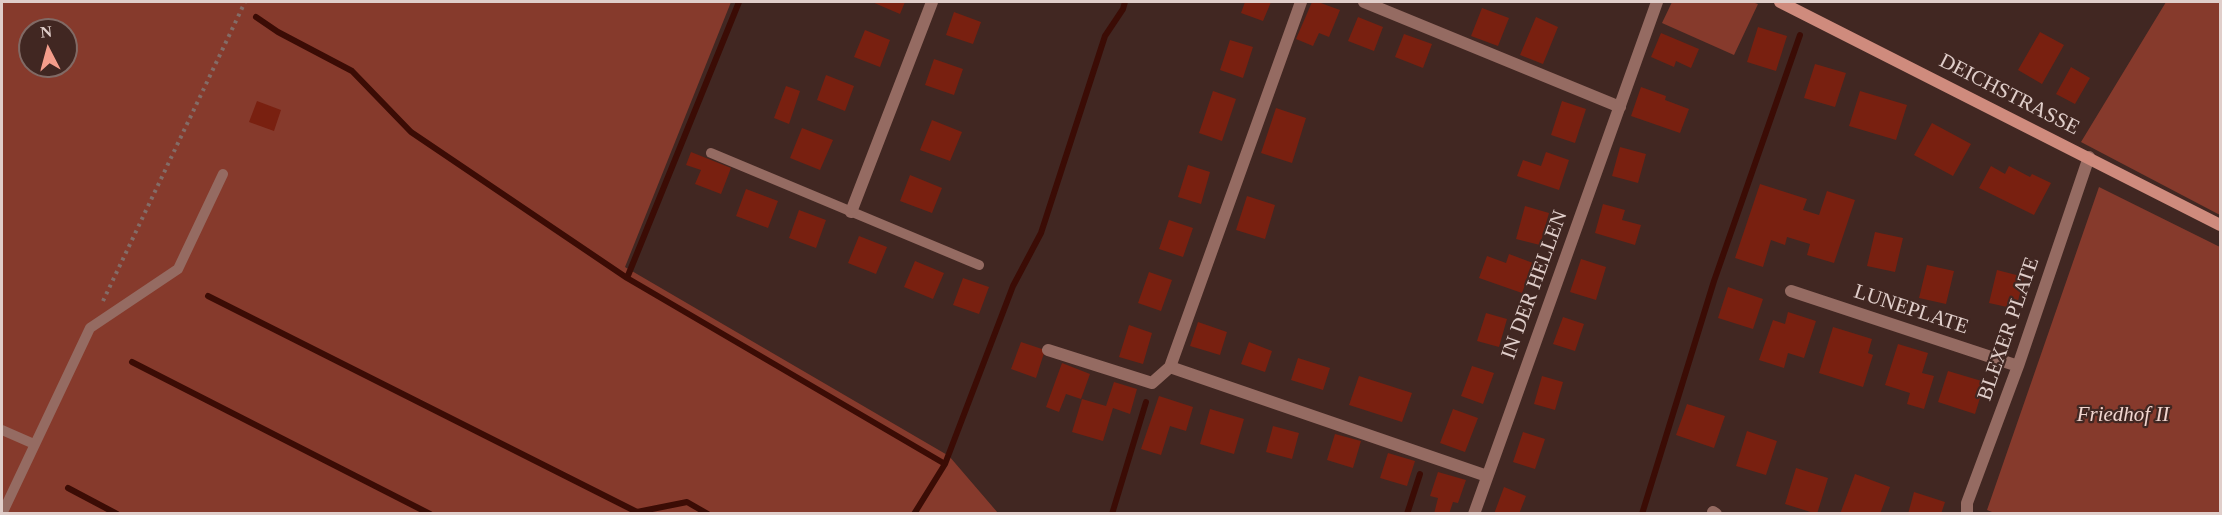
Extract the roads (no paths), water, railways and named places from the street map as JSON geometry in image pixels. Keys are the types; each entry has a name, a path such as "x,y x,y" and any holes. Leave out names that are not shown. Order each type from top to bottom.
{"street":[{"path":"851,212 932,2"},
{"path":"1048,350 1152,383 1170,367 1300,2"},
{"path":"1364,2 1620,107"},
{"name":"IN DER HELLEN","path":"1474,513 1657,2"},
{"name":"DEICHSTRASSE","path":"1780,2 2220,225"},
{"name":"BLEXER PLATE","path":"1967,513 1967,503 2018,366 2089,157"},
{"name":"LUNEPLATE","path":"1791,291 2018,366"},
{"path":"1170,367 1487,476"}],"lane":[{"path":"711,153 979,265"},
{"path":"2,513 90,328 178,269 223,174"},
{"path":"2,430 34,444"}],"waterway":[{"path":"627,278 739,2"},
{"path":"914,514 945,464 1013,286 1041,233 1105,36 1123,9 1125,2"},
{"path":"256,17 278,32 352,71 411,132 627,278 945,464"},
{"path":"1642,514 1714,281 1800,35"},
{"path":"208,296 637,512 687,502 708,514"},
{"path":"132,362 430,514"},
{"path":"1112,514 1146,402"},
{"path":"1407,514 1420,474"},
{"path":"68,488 117,514"}],"park label":[{"name":"Friedhof II","path":"2123,415"}]}
